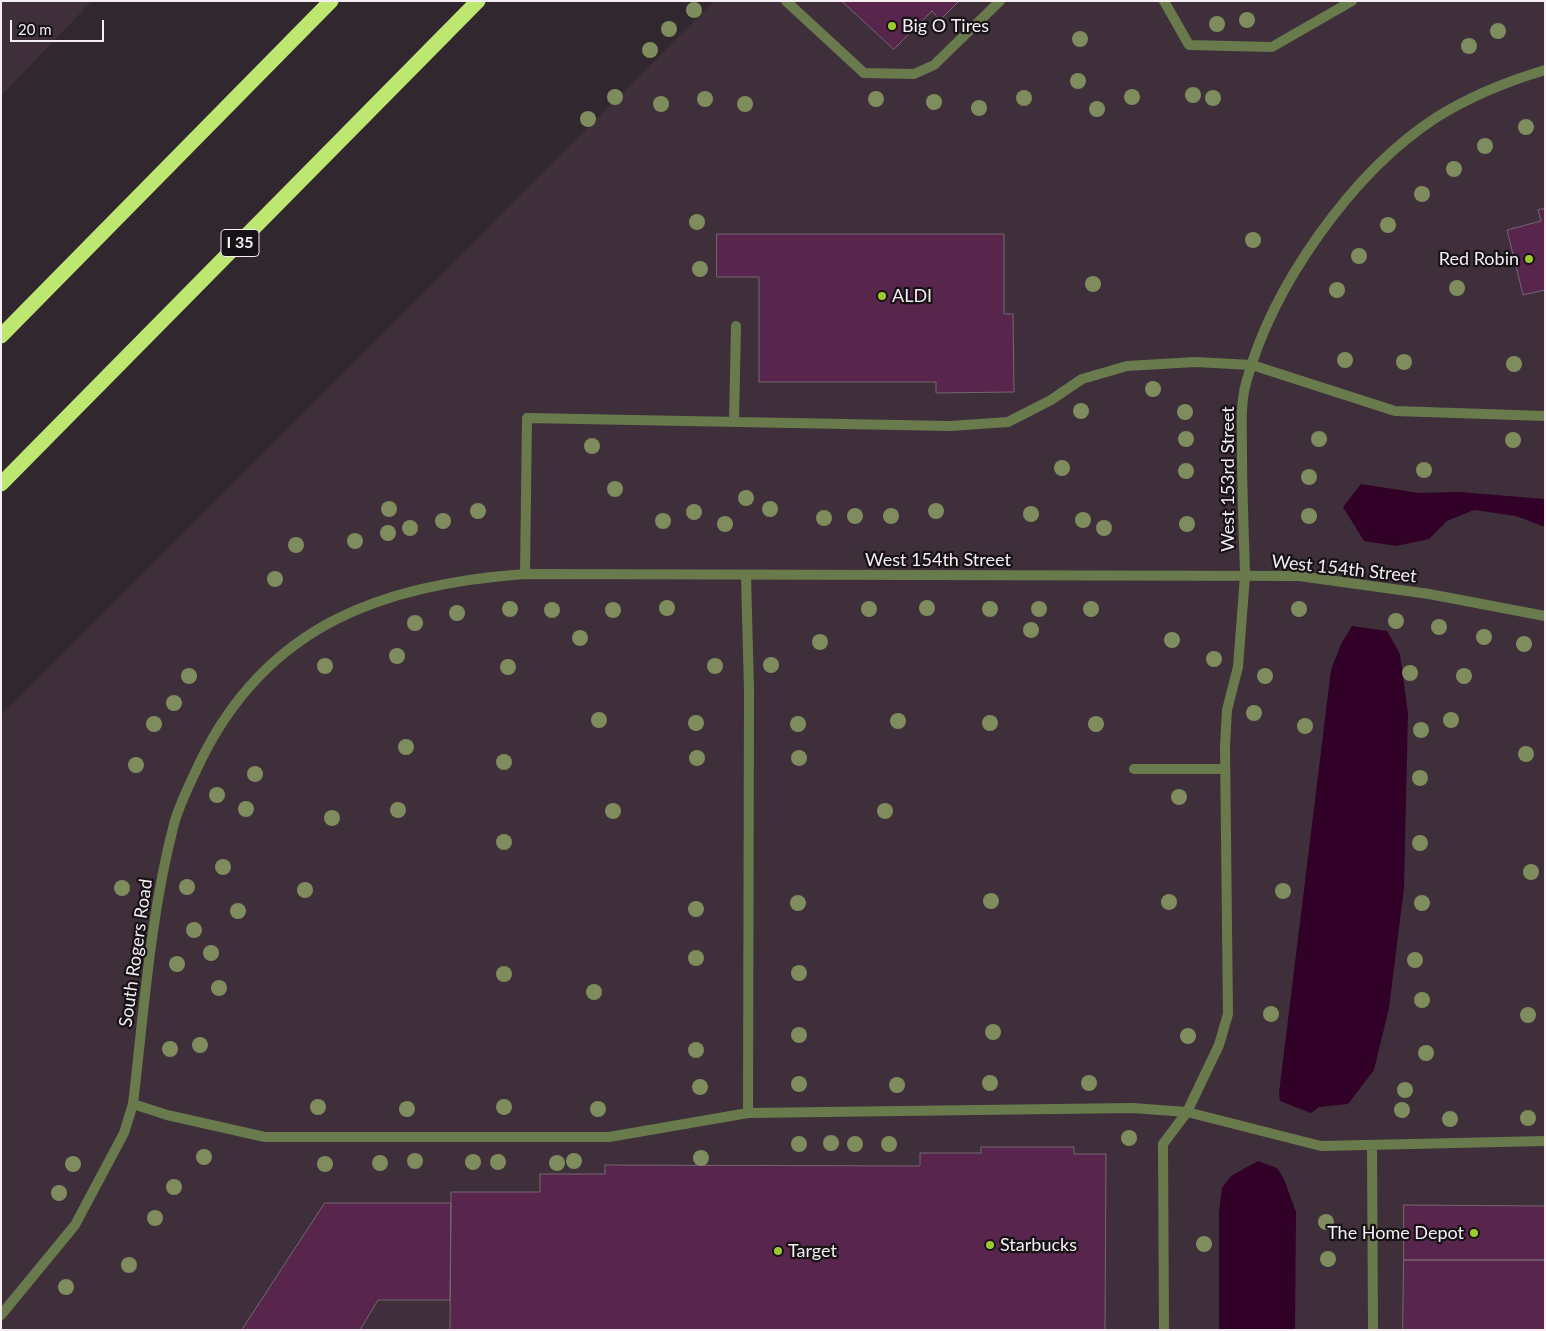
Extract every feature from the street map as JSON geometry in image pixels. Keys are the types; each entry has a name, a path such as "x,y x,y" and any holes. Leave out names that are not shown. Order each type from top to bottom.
{"highway":[{"path":"1,336 331,1"},
{"name":"I 35","path":"1,484 478,1"}],"street":[{"path":"786,1 864,73 914,74 934,65 1000,1"},
{"path":"1164,1 1189,45 1272,47 1352,1"},
{"name":"West 153rd Street","path":"1164,1330 1163,1144 1187,1112 1219,1045 1228,1014 1225,770 1227,710 1238,667 1245,576 1242,418 1246,384 1265,328 1294,272 1345,200 1393,152 1437,117 1488,92 1545,70"},
{"path":"734,422 736,326"},
{"path":"525,574 527,418 950,426 1008,422 1051,400 1082,379 1127,366 1195,362 1252,365 1395,411 1545,416"},
{"name":"West 154th Street","path":"335,619 379,600 428,586 479,578 525,574 1299,576 1429,594 1545,616"},
{"path":"746,575 749,690 748,1113"},
{"name":"South Rogers Road","path":"1,1315 76,1224 124,1133 133,1104 155,912 174,822 193,777 214,735 240,697 271,665 304,638 335,619"},
{"path":"1134,770 1225,770"},
{"path":"133,1104 168,1115 265,1137 609,1137 748,1113 1132,1108 1187,1112 1321,1146 1545,1141"},
{"path":"1372,1146 1373,1330"}],"shaded area":[{"path":"1,1 92,1 1,96"},
{"path":"714,1 1545,1 1545,1330 1,1330 1,715"},
{"path":"1361,484 1419,493 1459,492 1545,499 1545,527 1516,516 1474,510 1447,521 1429,539 1396,546 1364,541 1343,507"},
{"path":"1352,626 1387,631 1400,654 1408,713 1404,888 1389,1008 1374,1070 1348,1104 1319,1107 1311,1113 1280,1101 1279,1093 1331,670 1341,644"},
{"path":"1258,1161 1277,1168 1284,1179 1296,1212 1295,1330 1219,1330 1219,1213 1222,1188 1231,1176"}],"building":[{"name":"Big O Tires","path":"842,1 959,1 940,20 932,11 894,49"},
{"name":"Red Robin","path":"1545,209 1545,290 1523,295 1507,230 1541,221 1538,210"},
{"name":"ALDI","path":"717,234 1004,234 1004,314 1013,314 1014,392 936,393 936,382 759,382 759,277 717,277"},
{"name":"Target","path":"981,1147 1074,1147 1074,1154 1106,1154 1105,1330 450,1330 451,1192 540,1192 540,1174 605,1174 605,1165 920,1166 920,1153 981,1153"},
{"path":"325,1203 451,1203 450,1300 378,1300 360,1330 242,1330"},
{"name":"The Home Depot","path":"1404,1205 1545,1206 1545,1260 1404,1260"},
{"path":"1404,1260 1545,1260 1545,1330 1403,1330"}],"place":[{"name":"Big O Tires","path":"892,26"},
{"name":"Red Robin","path":"1529,259"},
{"name":"ALDI","path":"882,296"},
{"name":"The Home Depot","path":"1474,1233"},
{"name":"Starbucks","path":"990,1245"},
{"name":"Target","path":"778,1251"}]}
